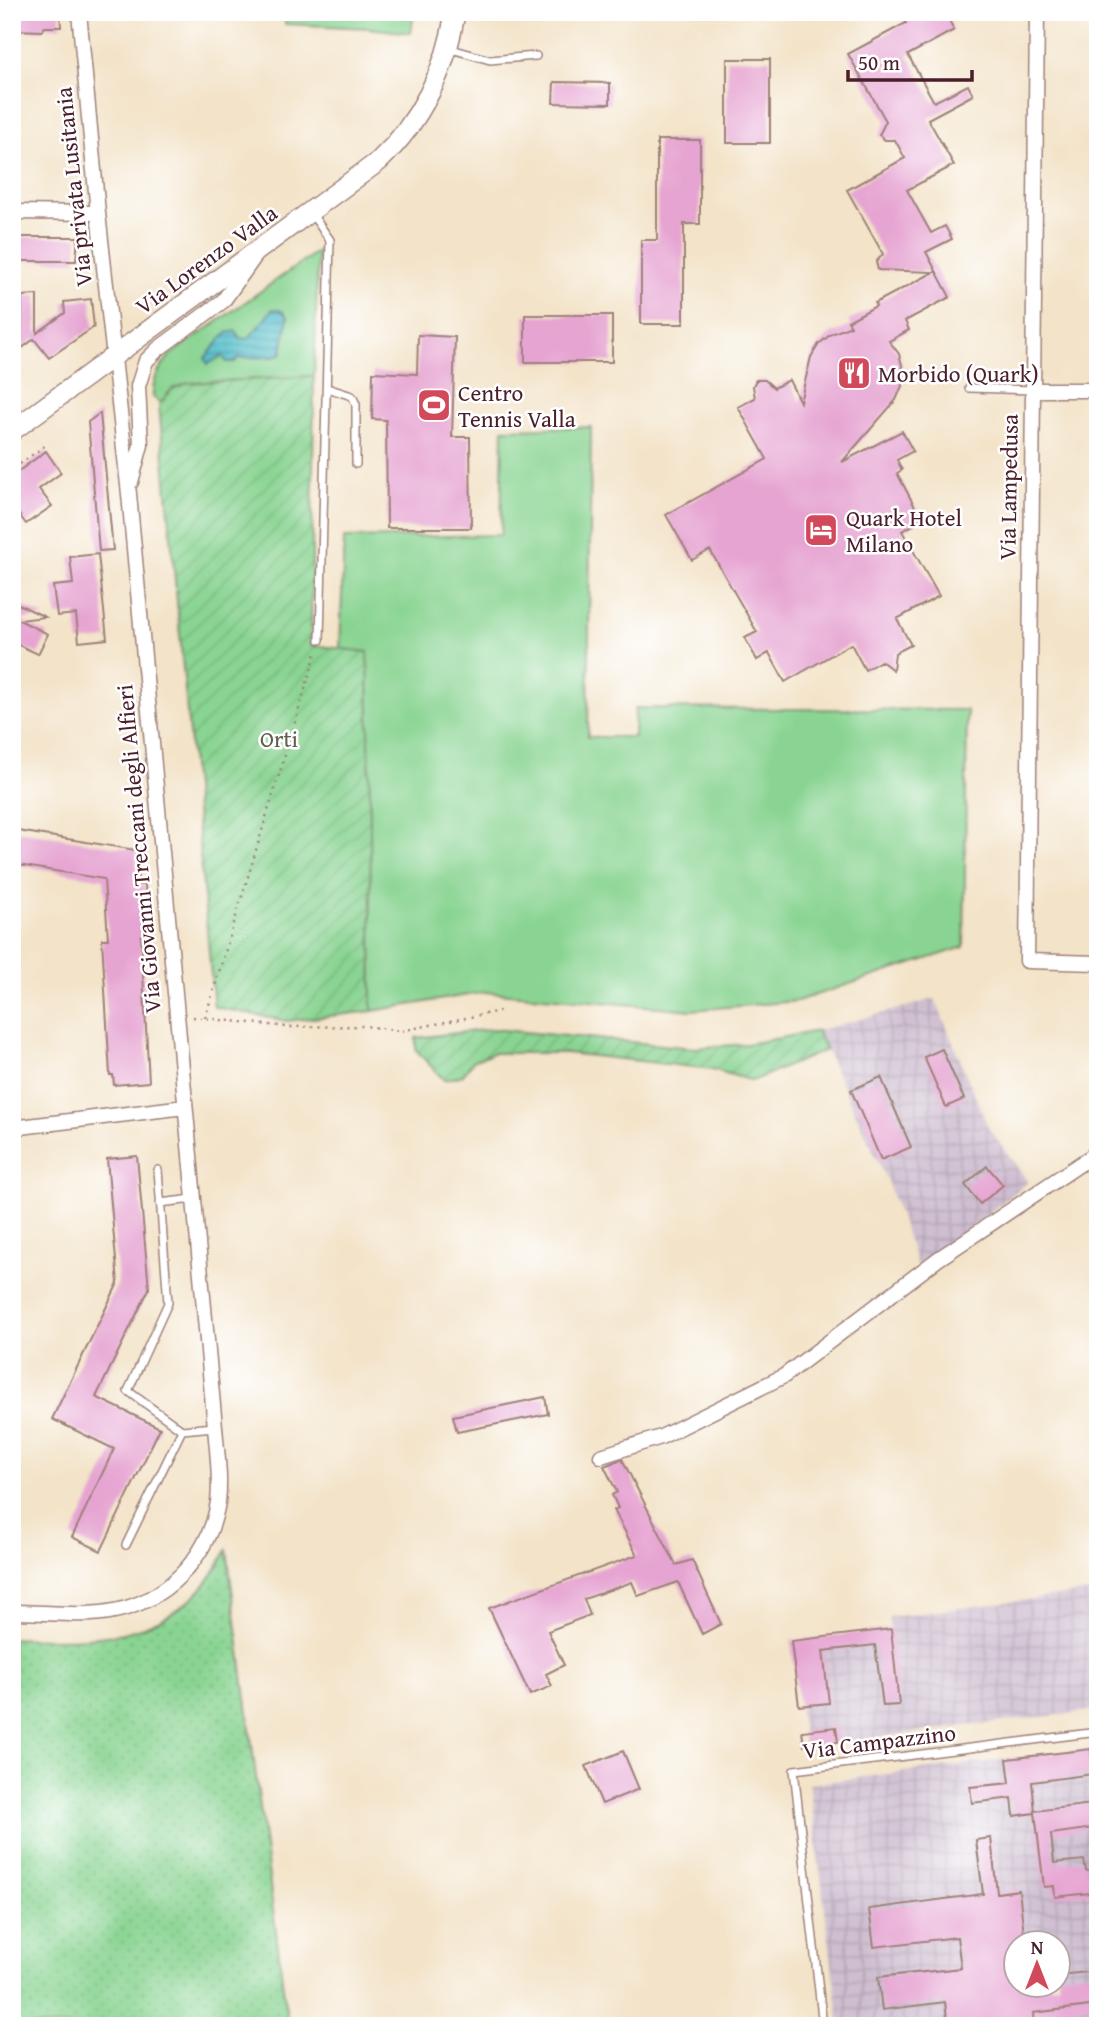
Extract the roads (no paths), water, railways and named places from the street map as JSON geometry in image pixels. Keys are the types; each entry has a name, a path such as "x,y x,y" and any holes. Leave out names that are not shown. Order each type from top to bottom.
{"main road":[{"path":"447,48 455,12"},
{"name":"Via Lorenzo Valla","path":"12,431 379,161 418,114 447,48"}],"street":[{"name":"Via privata Lusitania","path":"79,12 114,356"},
{"name":"Via Lampedusa","path":"1037,12 1027,961 1098,963"},
{"path":"12,212 98,213"},
{"name":"Via Giovanni Treccani degli Alfieri","path":"128,494 141,445 138,386 146,361 223,301 260,249"},
{"name":"Via Giovanni Treccani degli Alfieri","path":"12,1612 110,1612 148,1599 177,1579 198,1553 215,1513 219,1479 114,356"},
{"path":"1033,390 1098,390"},
{"path":"12,1128 185,1107"},
{"path":"601,1456 661,1437 784,1376 938,1259 1098,1152"}],"lane":[{"path":"447,48 490,60 536,56"},
{"path":"310,213 330,240 320,640"},
{"path":"969,387 1033,390"},
{"path":"327,388 352,396 356,404 356,464"},
{"path":"158,1170 168,1303 128,1391 182,1430 215,1427"},
{"path":"160,1203 193,1199"},
{"path":"126,1545 182,1430"},
{"name":"Via Campazzino","path":"823,2026 794,1770 1098,1732"}],"water":[{"path":"273,309 282,311 288,317 282,353 274,357 238,358 235,362 227,362 222,356 208,364 205,358 226,333 236,331 240,338 248,339"}],"place":[{"name":"Morbido (Quark)","path":"854,373"},
{"name":"Centro Tennis Valla","path":"434,405"},
{"name":"Quark Hotel Milano","path":"821,530"}],"park label":[{"name":"Orti","path":"279,738"}]}
